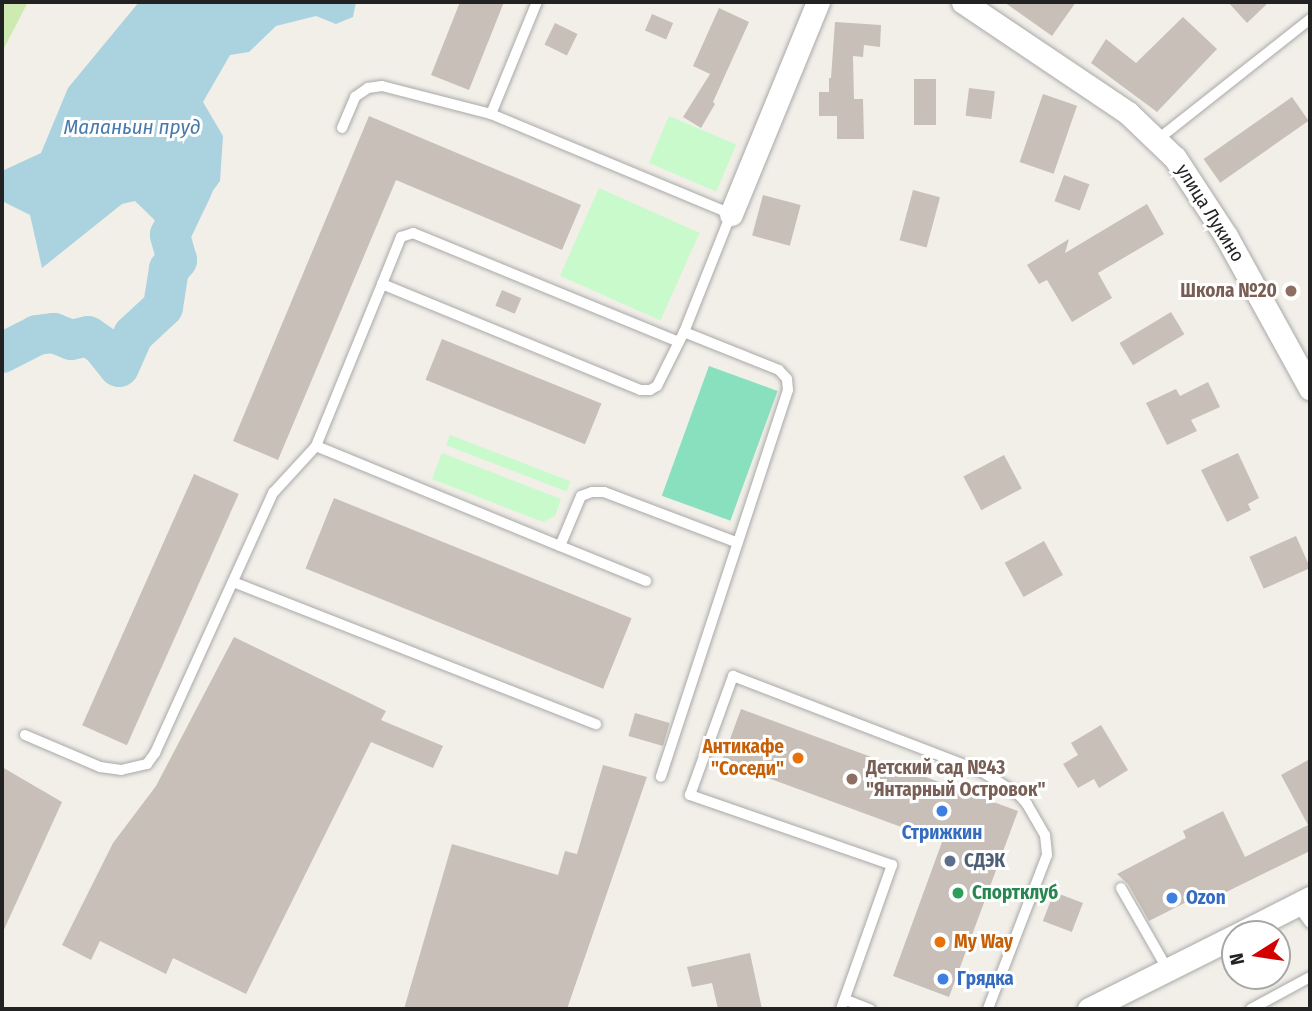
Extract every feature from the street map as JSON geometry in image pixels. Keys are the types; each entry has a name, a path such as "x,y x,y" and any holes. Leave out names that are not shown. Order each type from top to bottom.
{"street":[{"path":"731,214 818,2"},
{"name":"улица Лукино","path":"963,2 1128,113 1175,158 1226,236 1310,388"},
{"path":"1277,920 1306,909"},
{"path":"1089,1009 1221,943"}],"lane":[{"path":"491,114 537,2"},
{"path":"1157,140 1310,19"},
{"path":"342,128 355,97 368,88 382,86 491,114 731,214 681,337 657,386 650,390 640,390 382,284"},
{"path":"24,735 100,767 121,770 147,764 155,754 273,493 316,446 401,237 413,233 681,337 779,370 787,379 789,390 661,776"},
{"path":"316,446 646,581"},
{"path":"560,546 581,496 592,492 604,492 738,543"},
{"path":"233,582 596,724"},
{"path":"870,1009 844,1005 892,865 690,795 733,676 981,771 1019,794 1027,804 1045,835 1047,855 988,1009"},
{"path":"1121,888 1168,970"},
{"path":"1251,1009 1310,977"}],"green space":[{"path":"2,2 28,2 2,52"},
{"path":"669,116 736,145 716,191 649,163"},
{"path":"599,188 699,233 660,320 560,276"},
{"path":"709,366 778,391 730,521 662,496"},
{"path":"450,435 570,481 566,491 446,445"},
{"path":"442,453 561,499 555,516 543,522 432,479"}],"water":[{"name":"Маланьин пруд","path":"139,2 356,2 353,17 336,24 316,16 276,26 249,52 230,55 203,102 223,136 220,181 181,234 170,235 135,201 122,204 42,268 30,215 2,201 2,171 41,153 68,88"}],"building":[{"path":"460,2 504,2 469,90 431,75"},
{"path":"1004,2 1076,2 1052,36"},
{"path":"1228,2 1269,2 1247,23"},
{"path":"719,8 749,22 713,102 715,104 701,128 683,117 710,74 693,66"},
{"path":"652,14 673,23 666,40 645,31"},
{"path":"1183,17 1217,49 1157,112 1091,63 1106,39 1136,63"},
{"path":"835,22 881,25 880,47 864,45 863,57 853,56 854,99 863,99 864,139 837,139 837,116 819,116 819,92 829,92"},
{"path":"555,23 577,34 567,56 544,45"},
{"path":"914,79 936,79 936,125 914,125"},
{"path":"969,88 995,91 991,119 966,116"},
{"path":"1043,94 1077,106 1054,174 1020,162"},
{"path":"1292,97 1309,121 1220,183 1204,159"},
{"path":"369,116 581,205 562,250 396,180 278,460 233,441"},
{"path":"1064,175 1089,184 1080,211 1054,201"},
{"path":"913,190 940,197 927,247 900,240"},
{"path":"763,195 801,205 790,246 752,236"},
{"path":"1147,204 1164,234 1098,273 1112,298 1072,322 1047,280 1039,284 1027,265 1069,239 1065,253"},
{"path":"502,290 521,298 515,314 495,306"},
{"path":"1171,312 1184,334 1133,365 1120,343"},
{"path":"442,339 601,403 585,444 426,380"},
{"path":"1208,382 1220,407 1191,420 1197,431 1167,445 1146,403 1176,389 1180,396"},
{"path":"1238,453 1259,498 1248,504 1251,510 1227,522 1201,470"},
{"path":"1004,455 1022,489 981,510 963,477"},
{"path":"194,474 239,494 127,745 82,725"},
{"path":"334,498 632,618 603,689 306,568"},
{"path":"1296,536 1310,568 1264,589 1249,557"},
{"path":"1044,541 1063,575 1024,597 1005,563"},
{"path":"234,637 386,711 381,720 443,746 433,768 371,742 246,994 173,958 166,974 100,941 91,960 62,945 113,843 156,786"},
{"path":"741,709 1018,811 949,997 893,976 942,842 722,761"},
{"path":"635,713 670,723 663,746 628,736"},
{"path":"1101,725 1128,770 1099,788 1094,779 1078,788 1063,764 1078,755 1071,743"},
{"path":"1310,759 1310,851 1216,897 1212,889 1149,921 1128,884 1117,874 1186,838 1183,831 1223,811 1245,857 1308,825 1281,775"},
{"path":"603,765 647,777 567,1009 404,1009 452,844 558,875 565,851 577,854"},
{"path":"2,767 62,802 2,934"},
{"path":"1054,892 1083,903 1072,932 1043,921"},
{"path":"750,953 762,1009 718,1009 712,983 692,987 687,967"}],"waterway":[{"path":"2,353 37,335 54,333 71,340 88,336 101,345 119,367 133,335 163,307 169,269 177,260 170,235 193,187"}],"place":[{"name":"Школа №20","path":"1291,291"},
{"name":"Антикафе \"Соседи\"","path":"798,758"},
{"name":"Детский сад №43 \"Янтарный Островок\"","path":"852,779"},
{"name":"Стрижкин","path":"942,811"},
{"name":"СДЭК","path":"950,861"},
{"name":"Спортклуб","path":"958,893"},
{"name":"Ozon","path":"1172,898"},
{"name":"My Way","path":"940,942"},
{"name":"Грядка","path":"943,979"}]}
